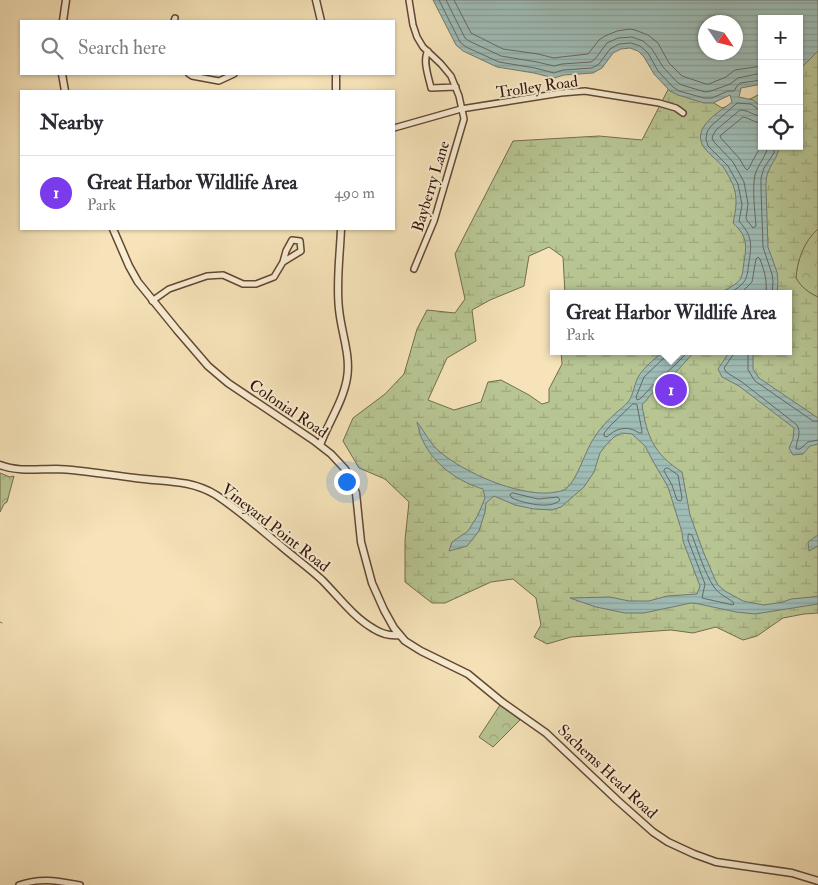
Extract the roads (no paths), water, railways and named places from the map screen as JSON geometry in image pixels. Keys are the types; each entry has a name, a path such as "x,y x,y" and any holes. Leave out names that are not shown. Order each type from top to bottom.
{"street":[{"path":"63,20 66,0"},
{"path":"316,0 321,20"},
{"path":"409,0 415,32 420,43 448,72 456,87 462,109"},
{"path":"428,51 424,57 432,88 456,87"},
{"path":"62,75 66,90"},
{"path":"190,75 219,81 232,75"},
{"path":"336,75 336,90"},
{"name":"Trolley Road","path":"395,128 462,109 585,91 659,103 676,108 682,113"},
{"name":"Bayberry Lane","path":"414,268 434,221 464,119 462,109"},
{"name":"Colonial Road","path":"113,230 138,282 199,356 228,383 320,445 342,465 353,484 358,506 361,542 367,566 384,610 399,635"},
{"path":"320,445 341,400 347,380 348,357 338,303 341,230"},
{"path":"152,301 169,289 207,276 223,276 243,284 256,284 274,276 283,262"},
{"name":"Vineyard Point Road","path":"0,465 21,470 70,470 176,481 194,485 214,494 232,507 313,572 365,623 376,631 393,636 399,635"},
{"name":"Sachems Head Road","path":"399,635 418,650 468,674 502,702 546,733 648,827 668,842 716,862 792,874 818,881"},
{"path":"19,885 42,880 54,880 80,885"}],"water":[{"path":"433,0 818,0 818,51 803,66 803,15 758,15 758,85 741,88 739,97 753,100 758,104 758,150 778,150 766,179 768,247 777,272 777,290 726,290 741,278 746,245 741,232 733,223 736,195 733,185 724,168 706,150 701,140 701,134 709,120 732,102 730,95 713,103 704,103 678,95 670,91 654,74 638,51 630,48 621,49 613,53 602,68 593,73 564,75 554,78 497,67 463,51 456,45"},
{"path":"659,355 691,355 642,405 646,426 653,444 672,465 682,472 690,515 718,585 743,601 764,605 818,596 818,604 755,614 691,603 644,613 625,613 596,607 570,598 610,597 629,601 649,601 667,596 697,594 700,586 683,541 668,487 645,446 632,434 622,433 614,437 606,445 600,453 594,472 584,487 561,507 552,510 534,509 515,505 494,496 486,503 479,531 467,546 449,551 452,542 468,531 478,515 485,498 483,489 456,477 440,465 423,441 417,422 436,449 463,468 477,475 507,486 536,493 561,491 571,483 598,432 630,399 636,381"},
{"path":"727,355 753,355 753,369 759,378 818,418 818,444 810,446 803,454 793,455 789,448 793,439 794,428 739,386 722,377 718,369"},
{"path":"818,535 818,546 809,551 808,542"}],"place":[{"name":"Great Harbor Wildlife Area","path":"671,390"}]}
